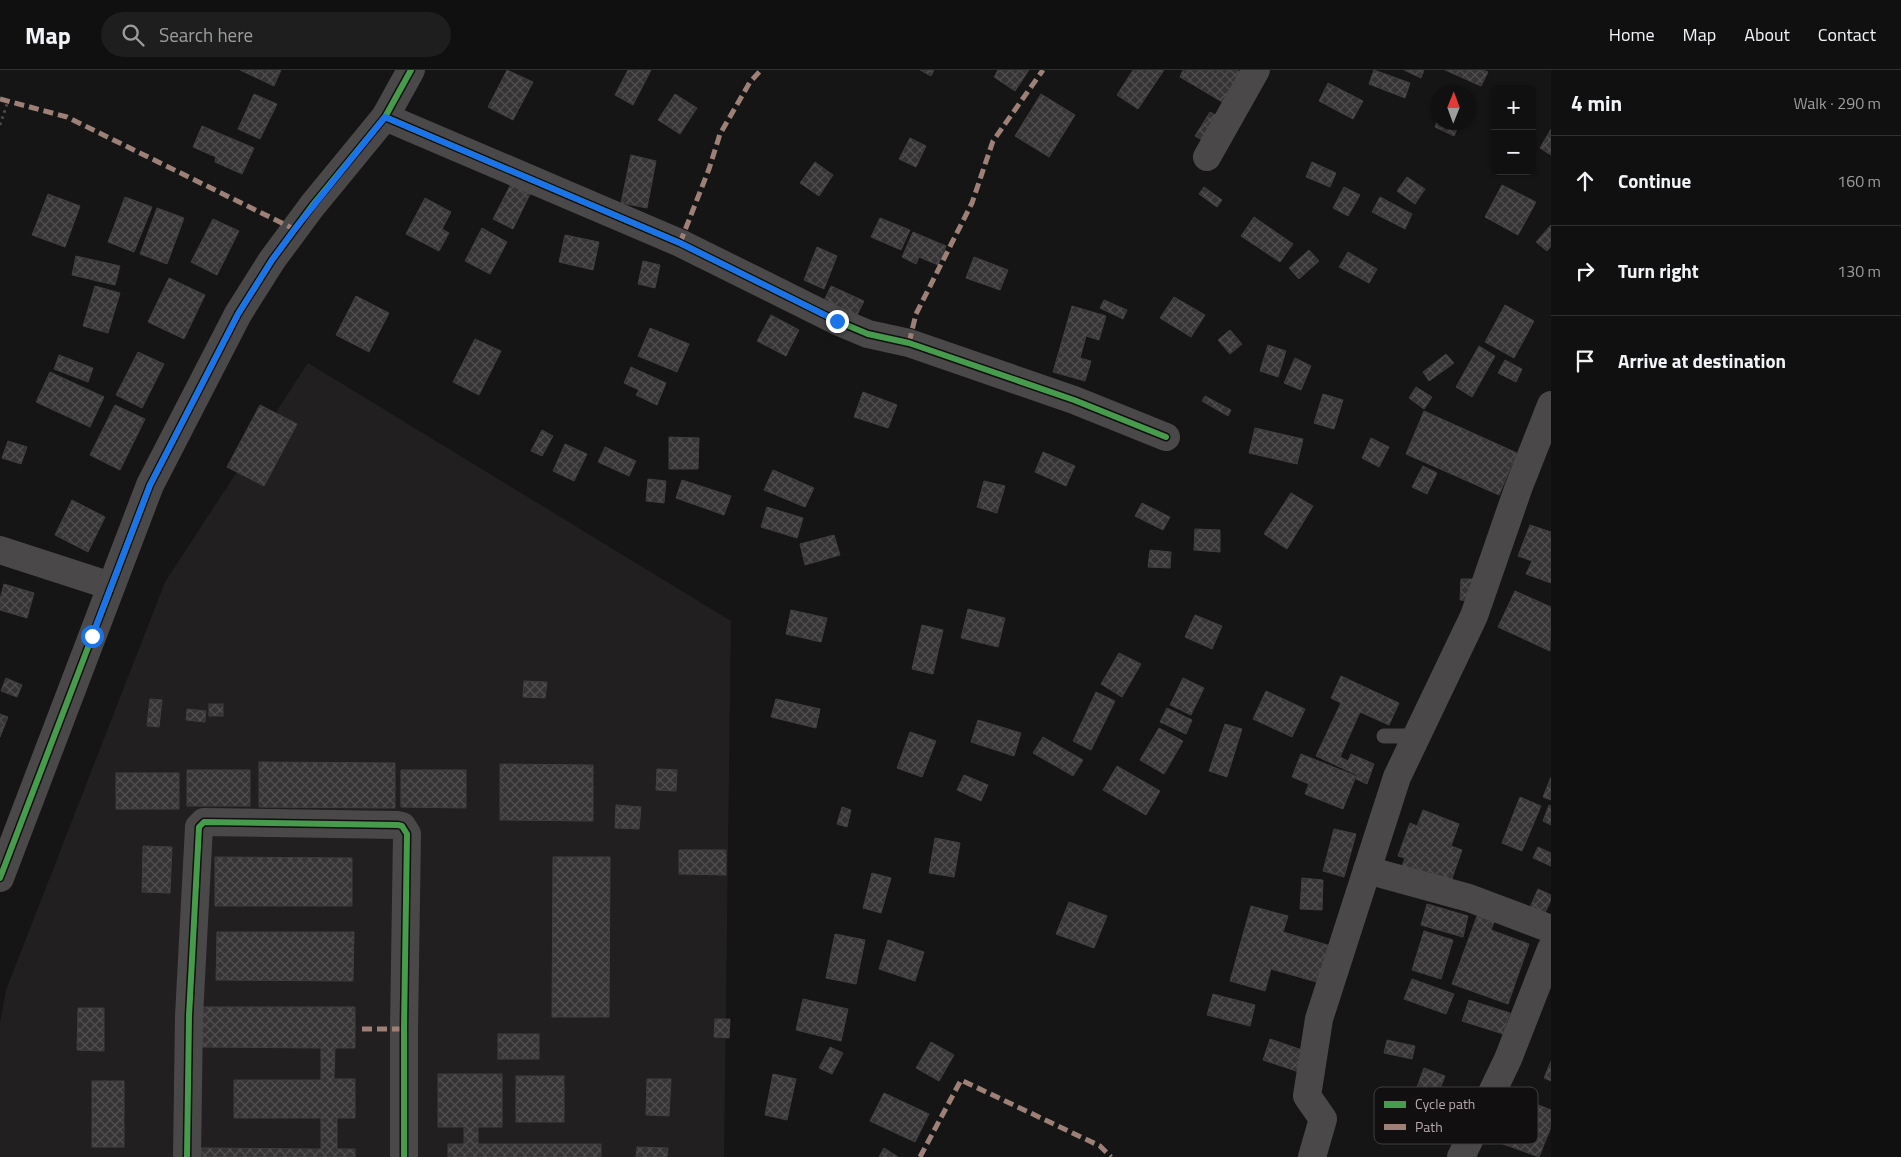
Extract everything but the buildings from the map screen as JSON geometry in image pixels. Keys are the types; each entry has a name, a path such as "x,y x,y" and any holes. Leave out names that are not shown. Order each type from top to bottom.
{"street":[{"path":"0,878 150,485 238,314 272,260 294,230 385,117 411,70"},
{"path":"1207,157 1256,70"},
{"path":"385,117 680,243 837,321 868,334 910,343 1074,400 1166,437"},
{"path":"1312,1157 1323,1119 1307,1096 1319,1019 1396,777 1418,736 1474,616 1518,489 1551,405"},
{"path":"0,550 111,586"},
{"path":"186,1157 190,996 199,827 204,822 398,825 407,834 404,1157"},
{"path":"1367,870 1469,898 1551,929"},
{"path":"1495,1087 1508,1059 1551,949"},
{"path":"1461,1157 1467,1144"}],"lane":[{"path":"1384,736 1418,736"}],"path":[{"path":"0,125 8,101"}],"shaded area":[{"path":"308,363 731,621 724,1157 0,1157 0,1023 6,990 165,582"}],"marked path":[{"path":"680,243 709,169 720,134 750,82 761,70"},
{"path":"909,343 916,314 972,203 993,141 1043,70"},
{"path":"0,99 67,117 294,229"},
{"path":"362,1029 404,1029"},
{"path":"920,1157 961,1080 1100,1146 1111,1157"}],"cycle path":[{"path":"0,878 150,485 238,314 272,260 312,206 385,117 411,70"},
{"path":"385,117 680,243 837,321 868,334 909,343 1074,400 1166,437"},
{"path":"187,1157 189,1016 199,827 204,822 398,825 402,826 407,834 404,1157"}],"route":[{"path":"92,636 150,485 238,314 272,260 294,230 385,117 680,243 837,321"}]}
